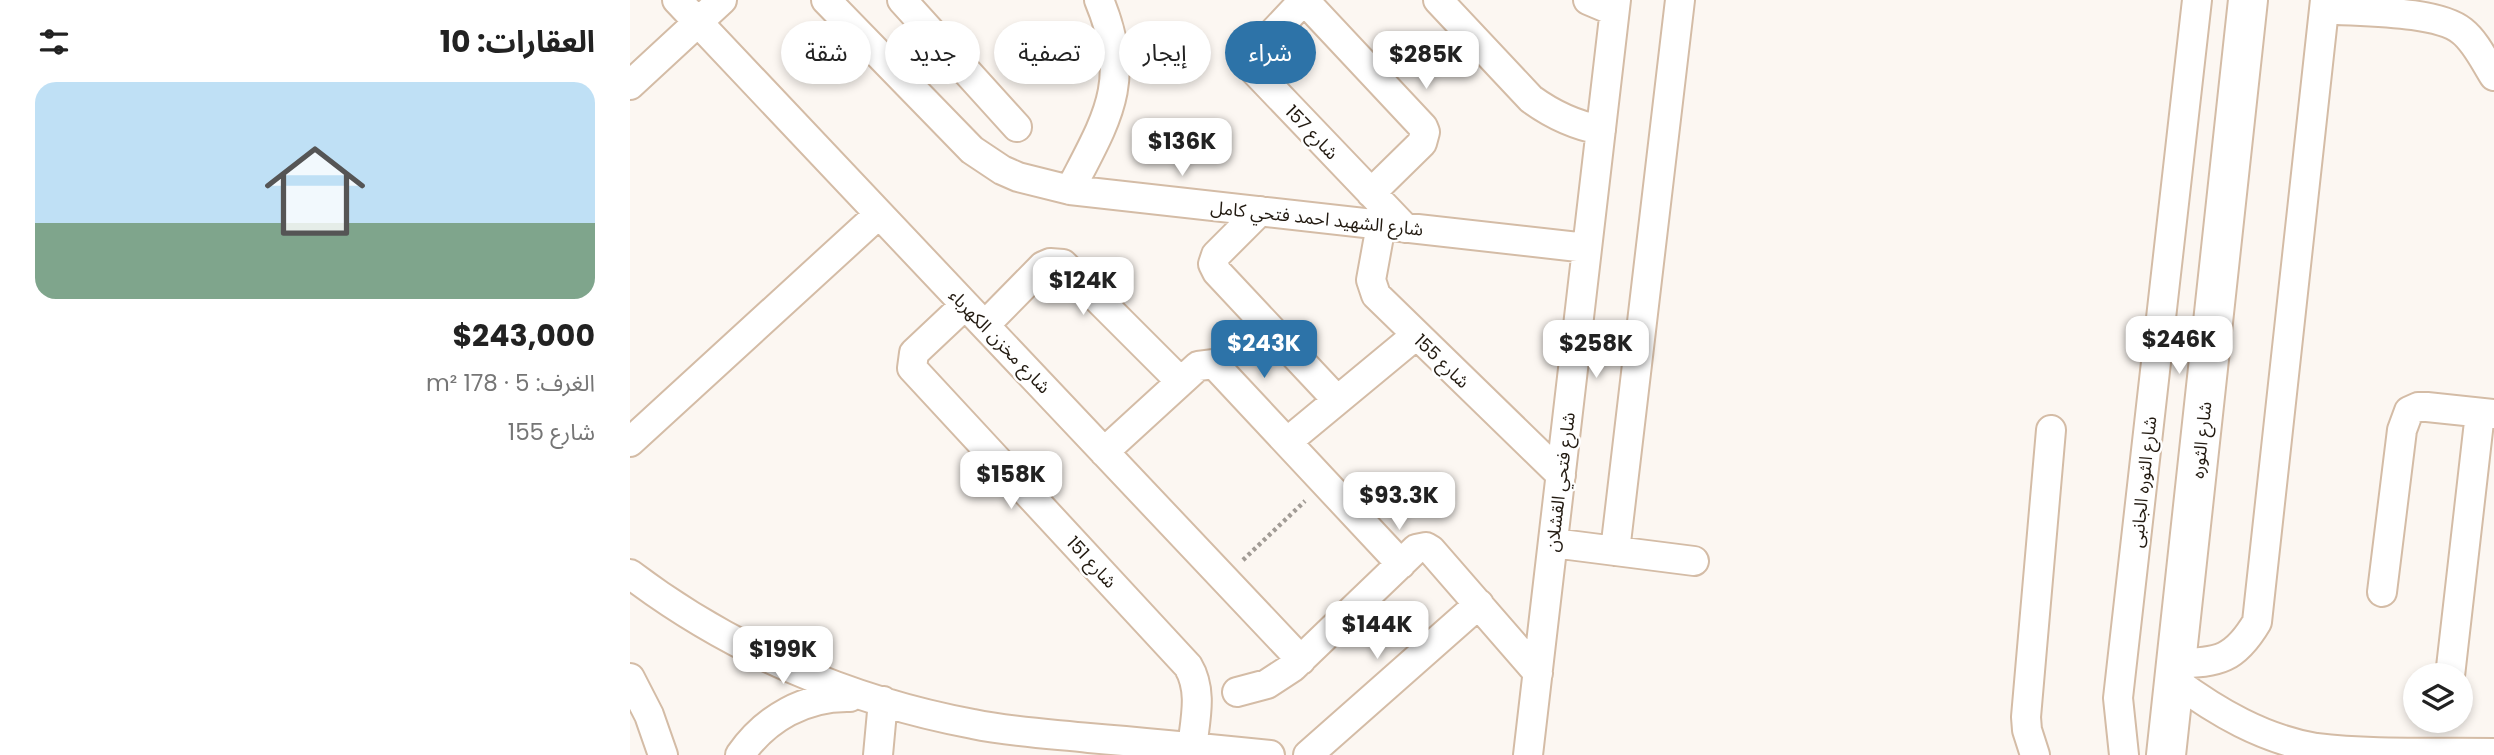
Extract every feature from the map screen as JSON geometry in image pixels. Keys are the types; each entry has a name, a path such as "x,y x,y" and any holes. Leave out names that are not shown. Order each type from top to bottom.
{"highway":[{"name":"شارع الثوره","path":"2166,755 2248,0"}],"street":[{"name":"شارع مخزن الكهرباء","path":"677,0 1301,660"},
{"path":"630,85 722,0"},
{"name":"شارع الشهيد احمد فتحي كامل","path":"826,0 885,61"},
{"path":"902,0 921,21"},
{"path":"1070,190 1106,119 1112,99 1114,58 1109,27 1098,0"},
{"path":"1304,0 1425,132 1422,143 1371,193"},
{"name":"شارع 157","path":"1304,0 1255,51 1252,57 1253,69 1371,193 1393,226"},
{"path":"1438,0 1531,99 1571,122 1601,130"},
{"path":"1588,0 1615,5"},
{"path":"1615,551 1680,0"},
{"name":"شارع الثوره الجانبى","path":"2123,755 2118,698 2197,0"},
{"name":"شارع فتحي القشلان","path":"1528,755 1615,5"},
{"path":"2494,76 2467,36 2449,24 2426,17 2325,5 2257,622 2245,642 2225,657 2176,672 2200,699 2254,729 2313,747 2343,751 2494,752"},
{"name":"شارع الشهيد احمد فتحي كامل","path":"908,84 959,138 987,161 1035,183 1070,190 1587,248"},
{"path":"978,84 1017,127"},
{"path":"1260,211 1216,255 1213,264 1217,272 1337,400"},
{"path":"630,442 879,214"},
{"name":"شارع 155","path":"1393,226 1371,280 1376,295 1561,475"},
{"path":"985,325 1044,266 1050,263 1063,264 1180,381"},
{"name":"شارع 151","path":"965,304 914,353 912,368 1188,666 1196,681 1198,698 1192,748"},
{"path":"1287,442 1415,335"},
{"path":"1104,452 1198,366 1214,364 1401,564"},
{"path":"2382,592 2402,430 2409,411 2427,407 2487,413 2452,663"},
{"path":"2035,755 2029,741 2026,718 2052,430"},
{"path":"1553,543 1694,561"},
{"path":"1237,692 1267,684 1301,660 1419,547 1429,548 1538,673"},
{"path":"630,574 696,618 760,654 873,699 976,725 1121,748 1192,748 1270,755"},
{"path":"1308,755 1479,604"},
{"path":"630,678 649,715 663,755"},
{"path":"740,755 763,729 798,705 834,697 873,699"},
{"path":"873,699 878,755"}],"path":[{"path":"1225,578 1325,481"}]}
